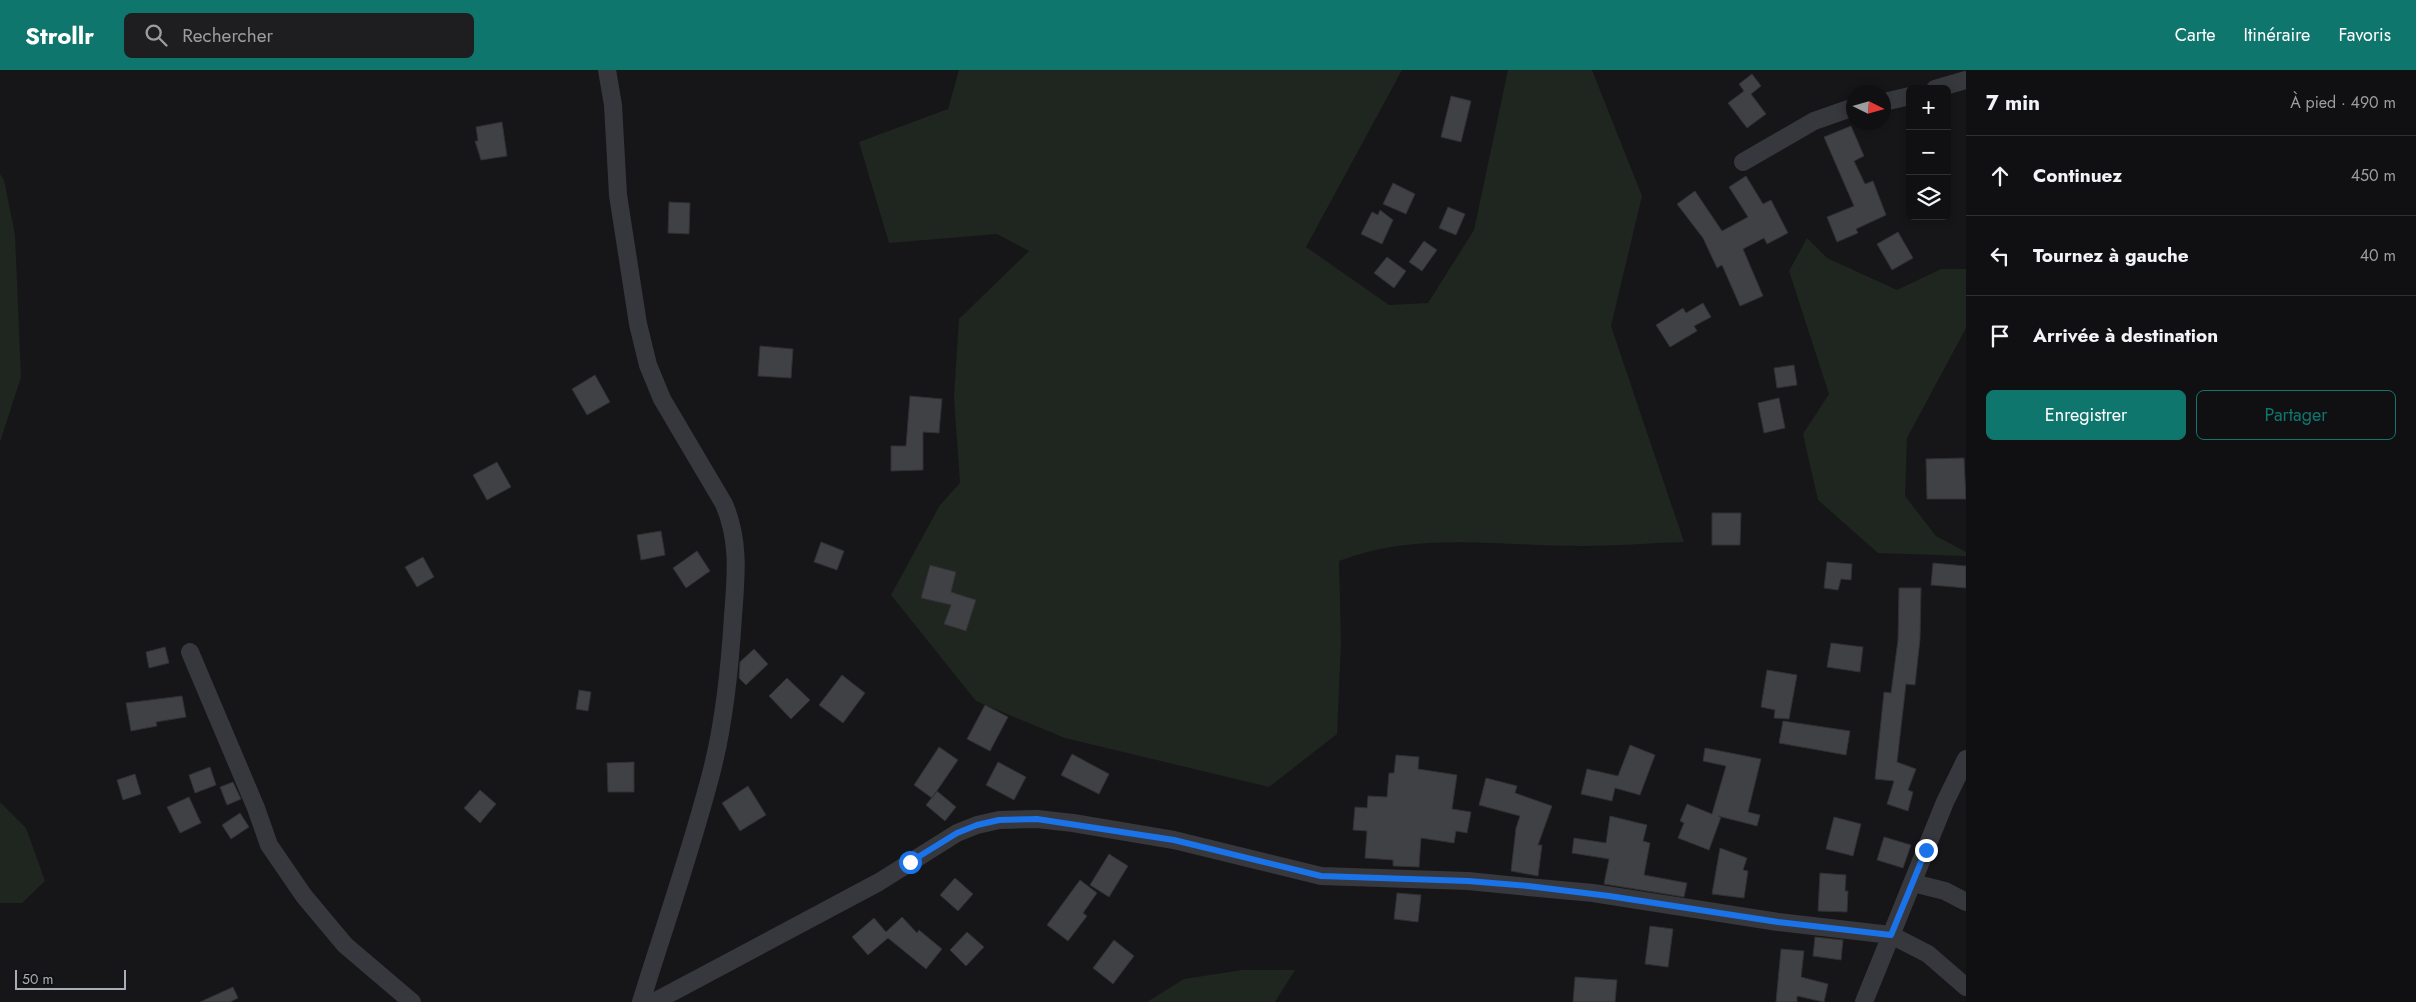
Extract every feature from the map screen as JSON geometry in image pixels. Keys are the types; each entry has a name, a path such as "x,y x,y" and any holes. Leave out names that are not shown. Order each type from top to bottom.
{"street":[{"path":"607,70 613,105 618,195 638,324 648,365 662,399 724,504 732,521 735,539 736,567 729,673 713,764 693,838 641,1002"},
{"path":"1948,85 1966,80"},
{"path":"1891,100 1906,97"},
{"path":"1743,162 1814,121 1846,110"},
{"path":"190,652 256,808 269,846 304,896 345,945 412,1002"},
{"path":"1864,1002 1945,802 1966,759"},
{"path":"654,1002 878,882 957,833 977,825 999,820 1055,821 1174,840 1321,876 1468,881 1528,886 1609,896 1778,922 1891,935 1928,954 1966,987"},
{"path":"1913,883 1945,891 1966,902"}],"shaded area":[{"path":"959,70 1402,70 1306,247 1389,305 1428,303 1474,230 1508,70 1592,70 1642,196 1611,326 1684,542 1607,546 1459,542 1428,543 1368,552 1339,561 1341,644 1337,734 1269,787 1065,738 976,701 891,595 940,505 960,483 954,397 959,319 1029,251 997,234 889,243 859,142 948,109"},
{"path":"0,174 4,180 15,235 21,377 0,442"},
{"path":"1807,238 1827,258 1897,290 1941,269 1966,269 1966,328 1907,438 1905,496 1936,536 1966,552 1966,556 1878,553 1818,500 1803,434 1829,394 1789,271"},
{"path":"0,802 26,828 45,881 22,903 0,903"},
{"path":"1242,970 1295,970 1275,1002 1147,1002 1184,979"}],"building":[{"path":"1752,74 1761,86 1751,94 1766,114 1747,128 1728,103 1744,91 1739,84"},
{"path":"1451,96 1471,101 1461,142 1441,137"},
{"path":"502,122 507,156 481,160 475,141 478,141 476,127"},
{"path":"1846,128 1846,130 1853,130 1864,156 1854,161 1865,184 1873,181 1886,215 1856,229 1858,233 1837,242 1827,217 1854,206 1824,137"},
{"path":"1746,176 1763,204 1771,200 1788,233 1767,244 1764,238 1743,249 1763,296 1740,306 1722,265 1717,268 1703,238 1677,204 1695,191 1722,231 1748,217 1729,187"},
{"path":"1393,183 1415,194 1406,214 1383,204"},
{"path":"669,202 690,203 689,234 668,233"},
{"path":"1448,207 1465,214 1456,235 1439,228"},
{"path":"1380,210 1393,220 1382,244 1361,234 1372,212 1378,215"},
{"path":"1898,232 1913,258 1892,270 1877,244"},
{"path":"1424,241 1437,250 1422,271 1409,262"},
{"path":"1387,257 1406,271 1394,288 1374,273"},
{"path":"1703,303 1711,317 1694,326 1697,331 1670,347 1656,325 1683,308 1686,313"},
{"path":"760,346 793,349 791,378 758,376"},
{"path":"1794,365 1797,385 1777,388 1774,368"},
{"path":"595,375 610,402 587,415 572,389"},
{"path":"910,396 942,399 939,433 923,432 923,470 891,471 891,446 906,446"},
{"path":"1779,398 1785,428 1764,433 1758,403"},
{"path":"1964,458 1966,499 1927,499 1926,459"},
{"path":"497,462 511,487 487,500 473,475"},
{"path":"1712,513 1741,513 1740,545 1712,545"},
{"path":"661,531 665,555 641,560 637,535"},
{"path":"821,542 844,551 837,570 814,562"},
{"path":"697,551 710,571 686,588 673,568"},
{"path":"423,557 434,577 417,587 405,567"},
{"path":"1827,562 1852,564 1851,580 1841,579 1838,590 1824,588"},
{"path":"1933,563 1966,566 1966,588 1931,585"},
{"path":"930,565 956,572 951,592 976,600 966,631 944,624 951,605 921,598"},
{"path":"1899,588 1921,588 1920,639 1915,685 1906,684 1897,762 1916,769 1908,790 1913,792 1908,811 1887,804 1894,781 1875,779 1884,692 1891,693 1898,640"},
{"path":"1831,643 1863,647 1860,672 1827,667"},
{"path":"165,647 169,663 149,668 146,652"},
{"path":"754,649 768,664 746,685 739,678 740,662"},
{"path":"1767,670 1797,675 1789,719 1774,718 1775,710 1761,707"},
{"path":"842,675 865,693 843,723 819,705"},
{"path":"787,678 810,700 791,719 769,696"},
{"path":"579,690 591,692 588,711 576,709"},
{"path":"182,696 186,717 156,722 157,726 131,731 126,703"},
{"path":"985,705 1008,717 990,751 967,739"},
{"path":"1783,721 1850,731 1846,755 1779,743"},
{"path":"1630,745 1655,755 1640,795 1615,788 1612,801 1581,794 1587,769 1618,776"},
{"path":"939,747 958,760 932,798 914,785"},
{"path":"1705,748 1761,759 1748,812 1760,815 1757,826 1718,816 1721,817 1709,850 1678,838 1684,823 1680,821 1687,804 1712,814 1726,766 1703,761"},
{"path":"1072,754 1109,774 1099,794 1061,775"},
{"path":"1396,755 1419,757 1418,769 1457,775 1452,809 1471,812 1467,833 1456,831 1454,843 1421,838 1419,867 1393,866 1393,860 1365,858 1367,831 1353,830 1355,807 1367,808 1368,796 1387,797 1389,773 1394,773"},
{"path":"634,762 634,792 608,792 607,763"},
{"path":"998,762 1026,777 1014,800 986,785"},
{"path":"210,767 216,785 195,793 189,775"},
{"path":"135,774 141,794 123,800 117,780"},
{"path":"1486,778 1517,786 1515,793 1552,806 1538,845 1542,845 1538,876 1511,871 1516,828 1520,816 1479,805"},
{"path":"233,782 241,799 227,805 220,787"},
{"path":"748,786 766,815 740,831 722,803"},
{"path":"480,790 496,804 480,823 464,808"},
{"path":"937,791 956,807 945,821 926,805"},
{"path":"189,797 201,823 180,833 167,807"},
{"path":"240,813 249,827 231,839 222,825"},
{"path":"1610,816 1647,825 1643,841 1650,843 1644,875 1687,883 1684,897 1604,884 1609,859 1572,853 1574,838 1606,843"},
{"path":"1834,817 1861,824 1853,856 1826,849"},
{"path":"1884,837 1911,845 1903,868 1877,860"},
{"path":"1720,848 1747,858 1743,870 1748,871 1744,898 1712,894"},
{"path":"1109,854 1128,866 1109,897 1090,885"},
{"path":"1820,873 1846,875 1845,891 1848,891 1847,912 1818,911"},
{"path":"955,878 973,894 958,911 940,895"},
{"path":"1080,880 1097,893 1083,913 1087,916 1068,941 1047,925"},
{"path":"1397,893 1421,895 1418,922 1394,919"},
{"path":"902,917 917,933 919,930 942,949 926,969 888,938 868,955 852,937 874,918 886,932"},
{"path":"1650,926 1673,929 1668,967 1645,964"},
{"path":"967,932 984,947 966,966 950,950"},
{"path":"1815,937 1843,940 1841,960 1813,956"},
{"path":"1114,940 1134,956 1113,984 1093,968"},
{"path":"1781,949 1804,951 1801,977 1828,984 1824,1002 1797,996 1797,1002 1776,1002"},
{"path":"1575,977 1617,980 1615,1002 1573,1002"},
{"path":"233,987 238,998 230,1002 200,1002"}],"route":[{"path":"910,862 957,833 977,825 999,820 1037,819 1174,840 1321,876 1468,881 1528,886 1609,896 1710,913 1891,935 1926,850"}]}
